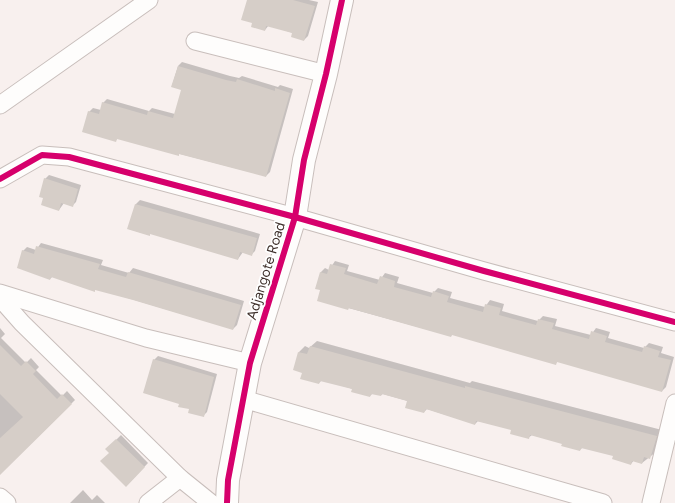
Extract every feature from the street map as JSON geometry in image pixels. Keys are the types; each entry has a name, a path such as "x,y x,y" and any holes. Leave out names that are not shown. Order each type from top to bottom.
{"street":[{"path":"0,105 149,0"},
{"name":"Adjangote Road","path":"227,503 228,480 250,362 295,217 304,160 326,74 342,0"},
{"path":"195,41 326,74"},
{"path":"0,179 42,155 69,156 295,217 484,271 675,322"},
{"path":"0,293 146,338 250,362"},
{"path":"0,298 22,322 180,478 211,503"},
{"path":"243,399 603,503"},
{"path":"651,503 675,403"},
{"path":"148,503 180,478"},
{"path":"0,497 7,503"}],"building":[{"path":"247,0 293,0 315,6 304,41 291,37 292,33 266,26 265,31 251,27 252,23 241,20"},
{"path":"178,66 226,80 236,82 237,79 275,91 275,88 290,93 266,177 179,154 179,156 117,139 116,142 82,132 88,111 99,114 102,102 147,115 148,111 173,118 181,90 171,87"},
{"path":"44,178 78,189 73,207 61,203 59,211 41,205 43,198 39,197"},
{"path":"135,204 257,238 252,256 240,252 238,260 150,234 150,236 127,229"},
{"path":"36,246 100,264 98,269 126,277 128,272 241,305 233,330 133,300 95,290 95,292 51,277 50,280 17,268 22,250 34,254"},
{"path":"330,264 346,268 344,274 377,284 380,276 395,281 394,287 431,297 433,291 449,296 447,302 483,312 485,304 501,308 499,315 536,325 538,319 554,323 552,329 589,339 591,331 607,336 605,342 642,352 644,346 660,351 658,357 671,360 662,392 557,362 556,365 452,335 451,337 349,308 348,310 317,301 320,290 315,289 320,272 327,274"},
{"path":"0,345 21,366 26,361 36,371 33,374 57,399 62,394 72,404 0,475 0,438 23,417 0,394"},
{"path":"310,346 465,388 465,386 657,436 650,459 644,457 642,464 632,461 631,465 612,459 613,456 581,448 580,451 530,435 529,439 510,434 511,430 476,421 475,425 426,409 424,413 405,408 407,401 382,394 381,396 371,394 370,397 351,392 352,389 320,381 319,384 300,379 302,373 293,370 298,352 307,354"},
{"path":"153,359 214,377 204,417 188,413 189,409 178,407 179,404 143,393"},
{"path":"116,439 145,467 126,487 100,461 109,453 105,449"}],"cycle path":[{"path":"227,503 228,480 250,363 295,217 304,160 326,74 342,0"},
{"path":"0,179 42,155 69,157 295,217 484,271 675,322"}]}
